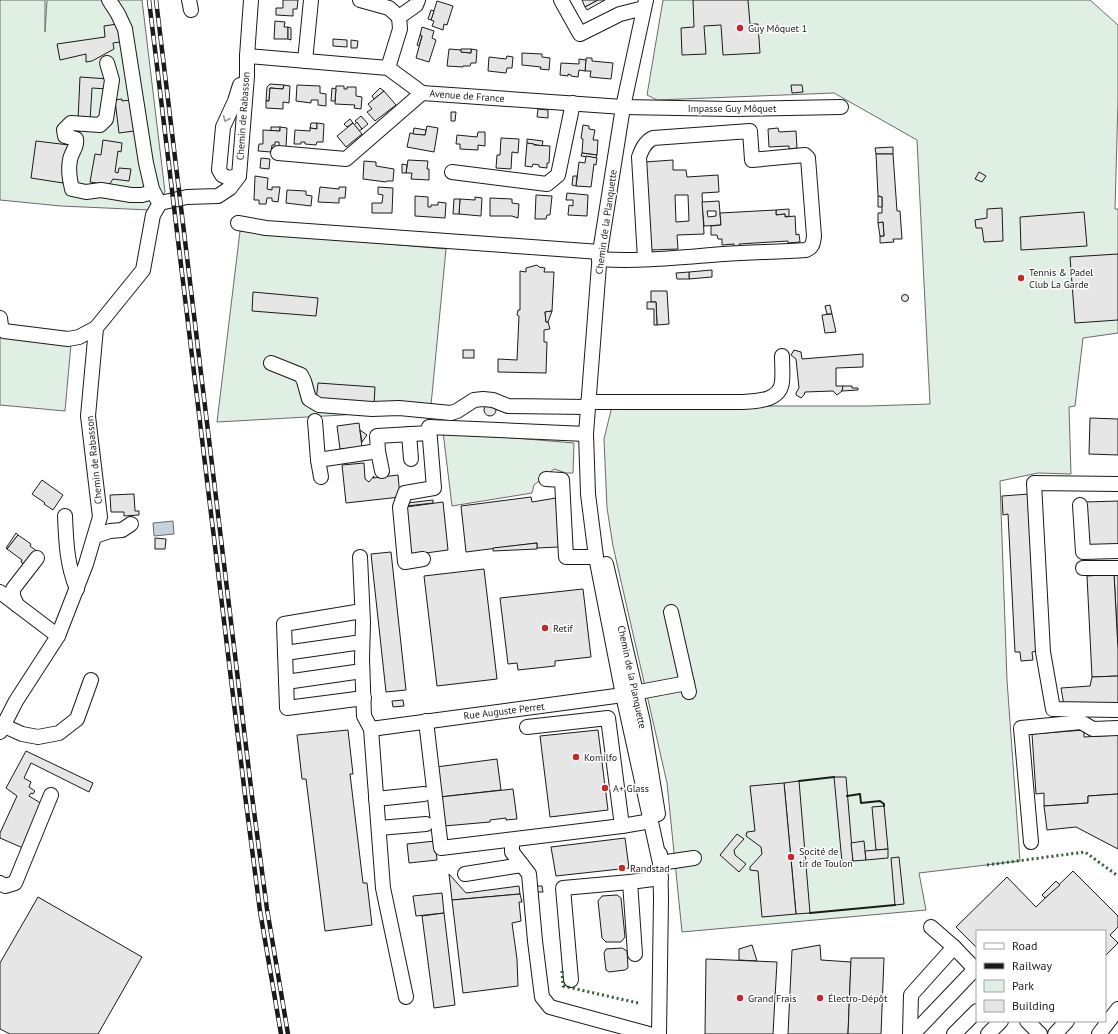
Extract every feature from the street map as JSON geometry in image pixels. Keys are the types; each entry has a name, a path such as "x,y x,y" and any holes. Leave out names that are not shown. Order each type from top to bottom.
{"street":[{"path":"0,318 1,326 4,331 68,339 79,337 96,328 143,270 156,197 146,163 125,30 118,14 109,0"},
{"name":"Chemin de Rabasson","path":"239,176 251,0"},
{"path":"305,61 311,0"},
{"path":"247,56 388,68 400,29 399,17 389,8 360,0"},
{"path":"399,17 416,5 418,0"},
{"path":"561,0 580,34 620,14 645,4"},
{"name":"Chemin de la Planquette","path":"645,4 623,107 599,255 586,434 588,494 596,557 654,784 661,841 659,1034"},
{"name":"Chemin de Rabasson","path":"222,175 219,170 223,127 235,102 247,56"},
{"path":"107,63 112,80 106,120 100,124 71,123 64,130 65,136 76,139 77,144 70,160 70,181 72,189 86,192 107,191 131,195 142,195 166,200 201,196 218,196 230,188 239,176"},
{"name":"Avenue de France","path":"388,68 422,93 623,107"},
{"path":"278,153 346,159 422,93"},
{"path":"452,172 546,184 558,175 573,103"},
{"name":"Impasse Guy Môquet","path":"623,107 732,109 841,107"},
{"path":"238,223 266,228 599,255 621,261 645,260 800,251 811,248 814,236 808,158 805,155 752,160 750,131 653,138 649,140 642,149 639,157 645,260"},
{"path":"201,196 212,187 222,175 228,178 239,176"},
{"name":"Chemin de Rabasson","path":"1,728 58,636 86,564 100,517 88,416 96,328"},
{"path":"271,363 301,375 309,399 319,405 372,409 399,408 451,413 457,411 474,400 483,399 497,401 508,406 743,402 765,400 775,394 782,383 782,356"},
{"path":"315,421 321,477"},
{"path":"423,559 405,562 400,507 405,493 434,488 429,427 586,434"},
{"path":"382,471 377,436 429,433"},
{"path":"409,434 411,459"},
{"path":"318,460 378,451"},
{"path":"546,479 562,480 566,557 596,557"},
{"path":"1118,484 1034,483 1042,652 1052,709 1118,710"},
{"name":"Chemin de la Planquette","path":"588,494 614,592 651,821 660,863"},
{"path":"1080,505 1083,552 1118,551"},
{"path":"65,516 66,548 72,578 77,589"},
{"path":"94,536 110,531 122,530 131,524"},
{"path":"360,557 364,716 371,729 383,888 406,997"},
{"path":"17,605 13,596 13,589 37,558"},
{"path":"1083,568 1118,568"},
{"path":"0,592 58,636"},
{"path":"362,610 284,624 287,708 364,698"},
{"name":"Rue Auguste Perret","path":"371,729 688,687 671,612"},
{"path":"285,653 362,642"},
{"path":"286,682 362,671"},
{"path":"1,728 38,737 59,733 77,719 91,680"},
{"path":"527,727 608,718 622,826"},
{"path":"426,721 441,848 622,826 651,821"},
{"path":"1031,842 1021,728 1081,722 1093,729 1118,728"},
{"path":"376,799 424,794"},
{"path":"0,883 5,886 15,883 51,795"},
{"path":"379,828 426,824"},
{"path":"512,840 512,852 529,874 542,997 550,1007 649,1034"},
{"path":"660,863 694,858"},
{"path":"465,874 522,865"},
{"path":"571,980 563,888 661,878"},
{"path":"630,882 634,954"},
{"path":"912,1034 976,970 954,947 931,927"},
{"path":"912,1034 911,995 954,947"},
{"path":"1099,1034 1118,1009"},
{"path":"954,1034 976,1012"},
{"path":"988,1034 1000,1022"},
{"path":"1028,1022 1040,1034"},
{"path":"1055,1034 1066,1022"}],"green space":[{"path":"0,0 45,0 45,32 47,0 142,0 165,192 150,210 61,206 0,200"},
{"path":"663,0 1090,0 1118,25 1118,100 1115,209 1118,209 1118,333 1083,338 1075,406 1069,407 1071,474 1038,473 1000,481 1007,680 1020,861 919,873 926,910 682,932 667,783 613,546 607,508 604,439 612,406 868,406 930,404 917,140 834,93 657,100 647,95"},
{"path":"240,231 446,249 431,405 343,415 217,422"},
{"path":"0,337 71,344 65,411 0,405"},
{"path":"443,432 574,443 573,473 566,473 554,469 534,485 532,493 452,506"}],"shaded area":[{"path":"173,521 174,534 154,536 153,523"}],"building":[{"path":"283,0 298,0 297,9 293,9 293,16 276,15 276,8 283,8"},
{"path":"582,0 598,0 585,7"},
{"path":"598,0 605,0 587,10 585,7"},
{"name":"Guy Môquet 1","path":"693,0 748,0 750,24 758,24 760,53 723,55 721,25 704,26 706,54 682,55 681,28 694,27"},
{"path":"437,1 453,6 447,25 444,24 443,30 432,26 434,21 431,20"},
{"path":"431,10 434,11 431,20 428,19"},
{"path":"275,21 285,22 284,27 288,27 288,39 274,39"},
{"path":"117,24 120,42 113,43 114,49 92,61 86,62 86,54 60,60 57,44 105,37 104,26"},
{"path":"288,27 291,28 291,40 288,39"},
{"path":"422,27 434,31 432,38 436,40 429,62 416,58 422,36 420,35"},
{"path":"420,35 422,36 419,46 417,45"},
{"path":"333,39 347,40 347,47 333,46"},
{"path":"351,40 358,41 357,48 351,48"},
{"path":"449,49 462,50 461,52 471,53 471,49 477,50 476,63 471,63 470,66 463,67 447,66"},
{"path":"461,49 471,49 471,53 461,52"},
{"path":"522,53 542,54 542,57 550,58 549,70 540,69 541,67 522,65"},
{"path":"507,56 513,57 512,68 507,68 506,73 488,71 489,57 506,59"},
{"path":"586,58 592,58 592,61 613,63 611,79 590,77 591,71 585,71"},
{"path":"579,59 586,60 585,71 579,70 578,77 568,74 568,76 560,75 561,63 579,64"},
{"path":"80,77 109,79 108,89 92,88 90,121 78,120"},
{"path":"270,84 284,85 283,89 270,88 269,101 266,101 267,87"},
{"path":"284,85 290,86 289,103 283,102 283,109 266,108 266,101 269,101 270,88 283,89"},
{"path":"297,85 320,86 320,93 326,94 326,106 318,105 318,100 311,100 311,103 296,101"},
{"path":"791,85 802,85 803,92 792,93"},
{"path":"336,86 344,86 344,89 347,89 347,87 356,87 356,96 362,97 361,109 354,108 355,105 335,104"},
{"path":"332,88 336,89 335,101 331,101"},
{"path":"380,88 384,91 374,99 372,96"},
{"path":"384,91 396,105 375,121 367,112 372,109 368,104"},
{"path":"122,99 122,101 131,100 134,131 119,133 115,100"},
{"path":"538,109 548,110 548,118 537,117"},
{"path":"451,112 456,112 455,121 451,121"},
{"path":"361,116 368,124 362,129 355,121"},
{"path":"350,119 353,123 347,127 344,124"},
{"path":"357,122 362,129 359,131 354,125"},
{"path":"311,123 317,123 317,129 310,128"},
{"path":"317,123 324,124 323,142 317,142 316,145 305,144 305,142 301,142 301,144 294,144 295,130 310,131 310,128 317,129"},
{"path":"353,123 362,134 346,147 337,136"},
{"path":"583,125 589,126 589,129 595,130 593,140 598,140 597,155 582,153 583,139 581,138"},
{"path":"427,126 438,128 434,152 407,147 410,133 425,135"},
{"path":"271,127 280,127 280,131 271,131"},
{"path":"280,127 287,128 286,147 279,147 279,142 275,142 275,145 272,145 271,152 258,151 259,144 263,144 263,130 280,131"},
{"path":"414,128 426,130 425,135 413,134"},
{"path":"778,128 779,132 796,131 797,148 789,149 789,146 769,147 768,129"},
{"path":"478,132 485,132 485,146 478,145 478,150 460,149 460,144 456,144 457,135 477,137"},
{"path":"501,138 519,139 518,153 512,152 511,169 496,168 497,155 500,155"},
{"path":"527,139 543,141 542,146 527,143"},
{"path":"103,140 122,143 121,152 118,151 115,172 118,173 119,168 131,169 129,181 113,179 109,185 90,182 95,154 101,155"},
{"path":"36,141 69,145 63,183 31,178"},
{"path":"527,143 550,146 549,163 547,163 547,168 539,167 539,165 533,164 532,167 525,166"},
{"path":"893,147 893,154 876,154 875,148"},
{"path":"582,153 597,155 596,158 581,156"},
{"path":"876,154 893,154 897,211 900,211 902,239 893,239 894,242 880,243 880,236 884,236 883,222 878,223 878,213 882,213 882,197 878,196"},
{"path":"586,156 597,158 596,165 594,164 591,187 576,186 579,162 585,163"},
{"path":"261,158 270,159 269,169 260,168"},
{"path":"408,160 428,161 427,169 429,169 429,180 411,179 412,173 406,173"},
{"path":"673,160 673,170 686,170 687,177 718,175 719,192 702,193 704,234 677,235 678,249 650,250 645,162","holes":["675,195 688,195 689,221 676,222"]},
{"path":"364,161 376,162 376,166 394,169 393,181 386,182 363,179"},
{"path":"402,164 407,165 406,173 402,173"},
{"path":"979,172 986,176 982,182 975,179"},
{"path":"255,176 268,178 267,189 272,190 272,187 280,187 278,202 272,201 272,198 267,198 266,204 259,204 259,200 254,200"},
{"path":"573,176 577,176 576,186 572,185"},
{"path":"320,187 339,189 339,187 346,187 345,198 339,198 339,203 318,202"},
{"path":"378,187 393,188 392,213 372,213 372,203 382,203 383,195 378,194"},
{"path":"287,190 306,191 306,195 312,196 311,206 286,203"},
{"path":"567,193 588,195 587,216 568,215 569,205 573,206 573,200 566,200"},
{"path":"536,195 552,196 550,215 547,215 546,219 535,219"},
{"path":"415,196 428,197 428,207 431,207 431,205 438,205 438,202 446,203 445,218 415,216"},
{"path":"878,196 882,197 882,207 878,207"},
{"path":"475,197 482,198 481,216 459,214 460,199 475,200"},
{"path":"490,198 512,199 512,203 519,204 518,218 512,216 490,216"},
{"path":"454,199 460,199 459,214 453,214"},
{"path":"719,201 721,225 704,226 702,202","holes":["707,211 716,211 716,216 708,217"]},
{"path":"1002,208 1003,241 984,242 982,228 976,228 975,220 987,218 987,209"},
{"path":"789,209 789,216 785,217 785,214 776,215 776,210"},
{"path":"776,210 776,215 785,214 785,217 795,216 796,235 799,234 800,242 788,243 788,241 739,244 740,248 734,249 734,244 722,245 722,239 718,239 717,235 711,235 711,226 721,225 720,213"},
{"path":"1084,212 1087,246 1021,250 1020,217"},
{"path":"883,222 884,236 880,236 878,223"},
{"path":"1118,254 1118,320 1075,323 1070,257"},
{"path":"537,265 545,268 544,272 554,272 552,311 545,312 546,322 548,322 550,329 544,330 544,342 547,342 546,373 498,372 498,359 517,360 519,316 517,315 518,310 520,310 520,271 526,272 526,268"},
{"path":"712,270 712,277 689,279 689,272"},
{"path":"689,272 689,279 677,279 676,273"},
{"path":"651,291 667,291 669,324 657,325 656,302 651,302"},
{"path":"253,292 318,298 316,316 252,311"},
{"path":"905,294 908,295 908,301 905,302 902,301 901,298 902,295"},
{"path":"647,302 656,302 657,325 654,325 654,309 647,309"},
{"path":"830,305 832,314 827,314 825,306"},
{"path":"552,311 548,322 546,322 545,312"},
{"path":"832,314 836,332 825,333 822,315"},
{"path":"463,350 474,350 474,358 463,358"},
{"path":"794,350 801,352 802,359 863,354 863,367 836,368 836,386 843,386 842,391 837,395 833,391 805,392 801,398 796,395 799,388 796,359 791,355"},
{"path":"318,383 375,387 374,405 316,402"},
{"path":"843,386 852,386 852,388 858,388 858,390 842,391"},
{"path":"488,404 492,404 496,410 492,416 488,416 484,412 484,408"},
{"path":"1090,418 1118,419 1118,455 1089,454"},
{"path":"359,423 362,447 340,449 337,426"},
{"path":"360,430 367,435 362,442"},
{"path":"364,463 365,479 369,482 374,476 373,478 398,475 400,497 346,503 342,465"},
{"path":"42,480 63,495 53,510 32,494"},
{"path":"134,494 135,511 139,511 139,515 124,516 124,512 111,512 110,495"},
{"path":"1029,494 1037,651 1032,652 1033,660 1021,661 1020,652 1015,652 1008,514 1003,515 1002,496"},
{"path":"531,497 532,502 556,498 559,547 537,548 537,543 466,552 461,506"},
{"path":"433,500 433,503 407,506 407,503"},
{"path":"1118,501 1118,548 1085,548 1085,502"},
{"path":"443,502 448,550 411,555 406,507"},
{"path":"16,533 18,535 7,549 6,548"},
{"path":"18,535 31,544 30,546 38,552 28,567 21,562 22,560 7,549"},
{"path":"155,538 166,539 165,549 155,549"},
{"path":"537,543 537,549 493,551 493,548"},
{"path":"391,552 406,690 386,692 371,554"},
{"path":"484,569 497,679 437,686 424,576"},
{"path":"1114,574 1118,574 1118,649"},
{"path":"1114,574 1118,676 1092,677 1087,576"},
{"name":"Retif","path":"583,589 591,657 555,661 555,666 518,670 517,663 508,664 500,598"},
{"path":"1118,676 1118,703 1064,705 1061,688 1090,686 1092,677"},
{"path":"403,700 404,706 393,707 392,701"},
{"path":"348,730 353,774 350,774 363,883 367,883 372,925 325,931 306,779 302,779 297,735"},
{"path":"598,730 608,810 550,817 540,736"},
{"path":"1084,730 1084,737 1118,735 1118,794 1088,796 1088,803 1044,806 1044,793 1036,794 1032,734"},
{"path":"26,751 93,783 89,792 31,763 24,778 31,782 29,787 35,791 29,796 44,805 23,848 0,838 0,833 17,796 6,788"},
{"path":"497,759 501,790 440,797 436,767"},
{"path":"834,777 846,777 853,861 842,862"},
{"path":"799,781 810,913 796,914 784,783"},
{"path":"784,783 796,914 762,917 758,871 750,870 750,867 762,854 761,847 746,836 747,832 755,831 750,786"},
{"path":"513,789 517,819 506,820 506,818 490,820 490,822 444,826 440,797"},
{"path":"1118,794 1118,849 1076,827 1047,830 1044,806 1088,803 1088,796"},
{"path":"884,806 888,849 876,850 872,807"},
{"path":"737,834 744,839 734,850 735,855 746,864 739,872 720,855"},
{"path":"625,838 629,868 556,876 551,847"},
{"path":"435,841 437,860 409,863 407,844"},
{"path":"864,841 866,860 853,861 851,843"},
{"path":"888,849 888,858 866,860 865,851"},
{"path":"899,857 904,904 895,905 891,858"},
{"path":"1073,871 1118,916 1118,927 1110,935 1118,943 1106,955 1106,930 976,930 976,947 956,927 1007,877 1036,907"},
{"path":"449,874 466,893 519,886 520,894 452,900"},
{"path":"1056,881 1060,885 1045,898 1042,895"},
{"path":"537,886 542,886 543,892 537,892"},
{"path":"442,893 444,913 416,916 413,896"},
{"path":"520,894 522,902 519,902 521,921 512,923 517,959 518,986 463,993 452,900"},
{"path":"617,895 621,898 625,937 621,942 606,942 602,938 598,901 602,896"},
{"path":"38,897 142,957 98,1034 10,1034 0,1029 0,963"},
{"path":"444,913 455,1005 434,1008 422,916"},
{"path":"752,945 757,961 739,960 739,949"},
{"name":"Électro-Dépôt","path":"820,945 821,960 851,962 848,1034 788,1034 792,950"},
{"path":"622,948 627,951 628,968 625,970 609,972 606,970 604,953 606,949"},
{"path":"851,958 884,958 881,1034 848,1034"},
{"name":"Grand Frais","path":"706,959 777,962 773,1034 705,1034"}],"railway":[{"path":"149,0 245,795 260,911 281,1034"},
{"path":"156,0 252,796 267,909 288,1034"}],"hedge":[{"path":"987,865 1085,852 1118,876"},
{"path":"562,971 563,986 638,1003"}],"wall":[{"path":"799,781 834,777"},
{"path":"847,796 860,794 861,803 880,801 884,804 884,806"},
{"path":"810,913 895,905"}],"place":[{"name":"Guy Môquet 1","path":"740,28"},
{"name":"Tennis & Padel Club La Garde","path":"1021,278"},
{"name":"Retif","path":"545,628"},
{"name":"Komilfo","path":"576,757"},
{"name":"A+ Glass","path":"605,788"},
{"name":"Socité de tir de Toulon","path":"791,857"},
{"name":"Randstad","path":"622,868"},
{"name":"Grand Frais","path":"740,998"},
{"name":"Électro-Dépôt","path":"820,998"}]}
